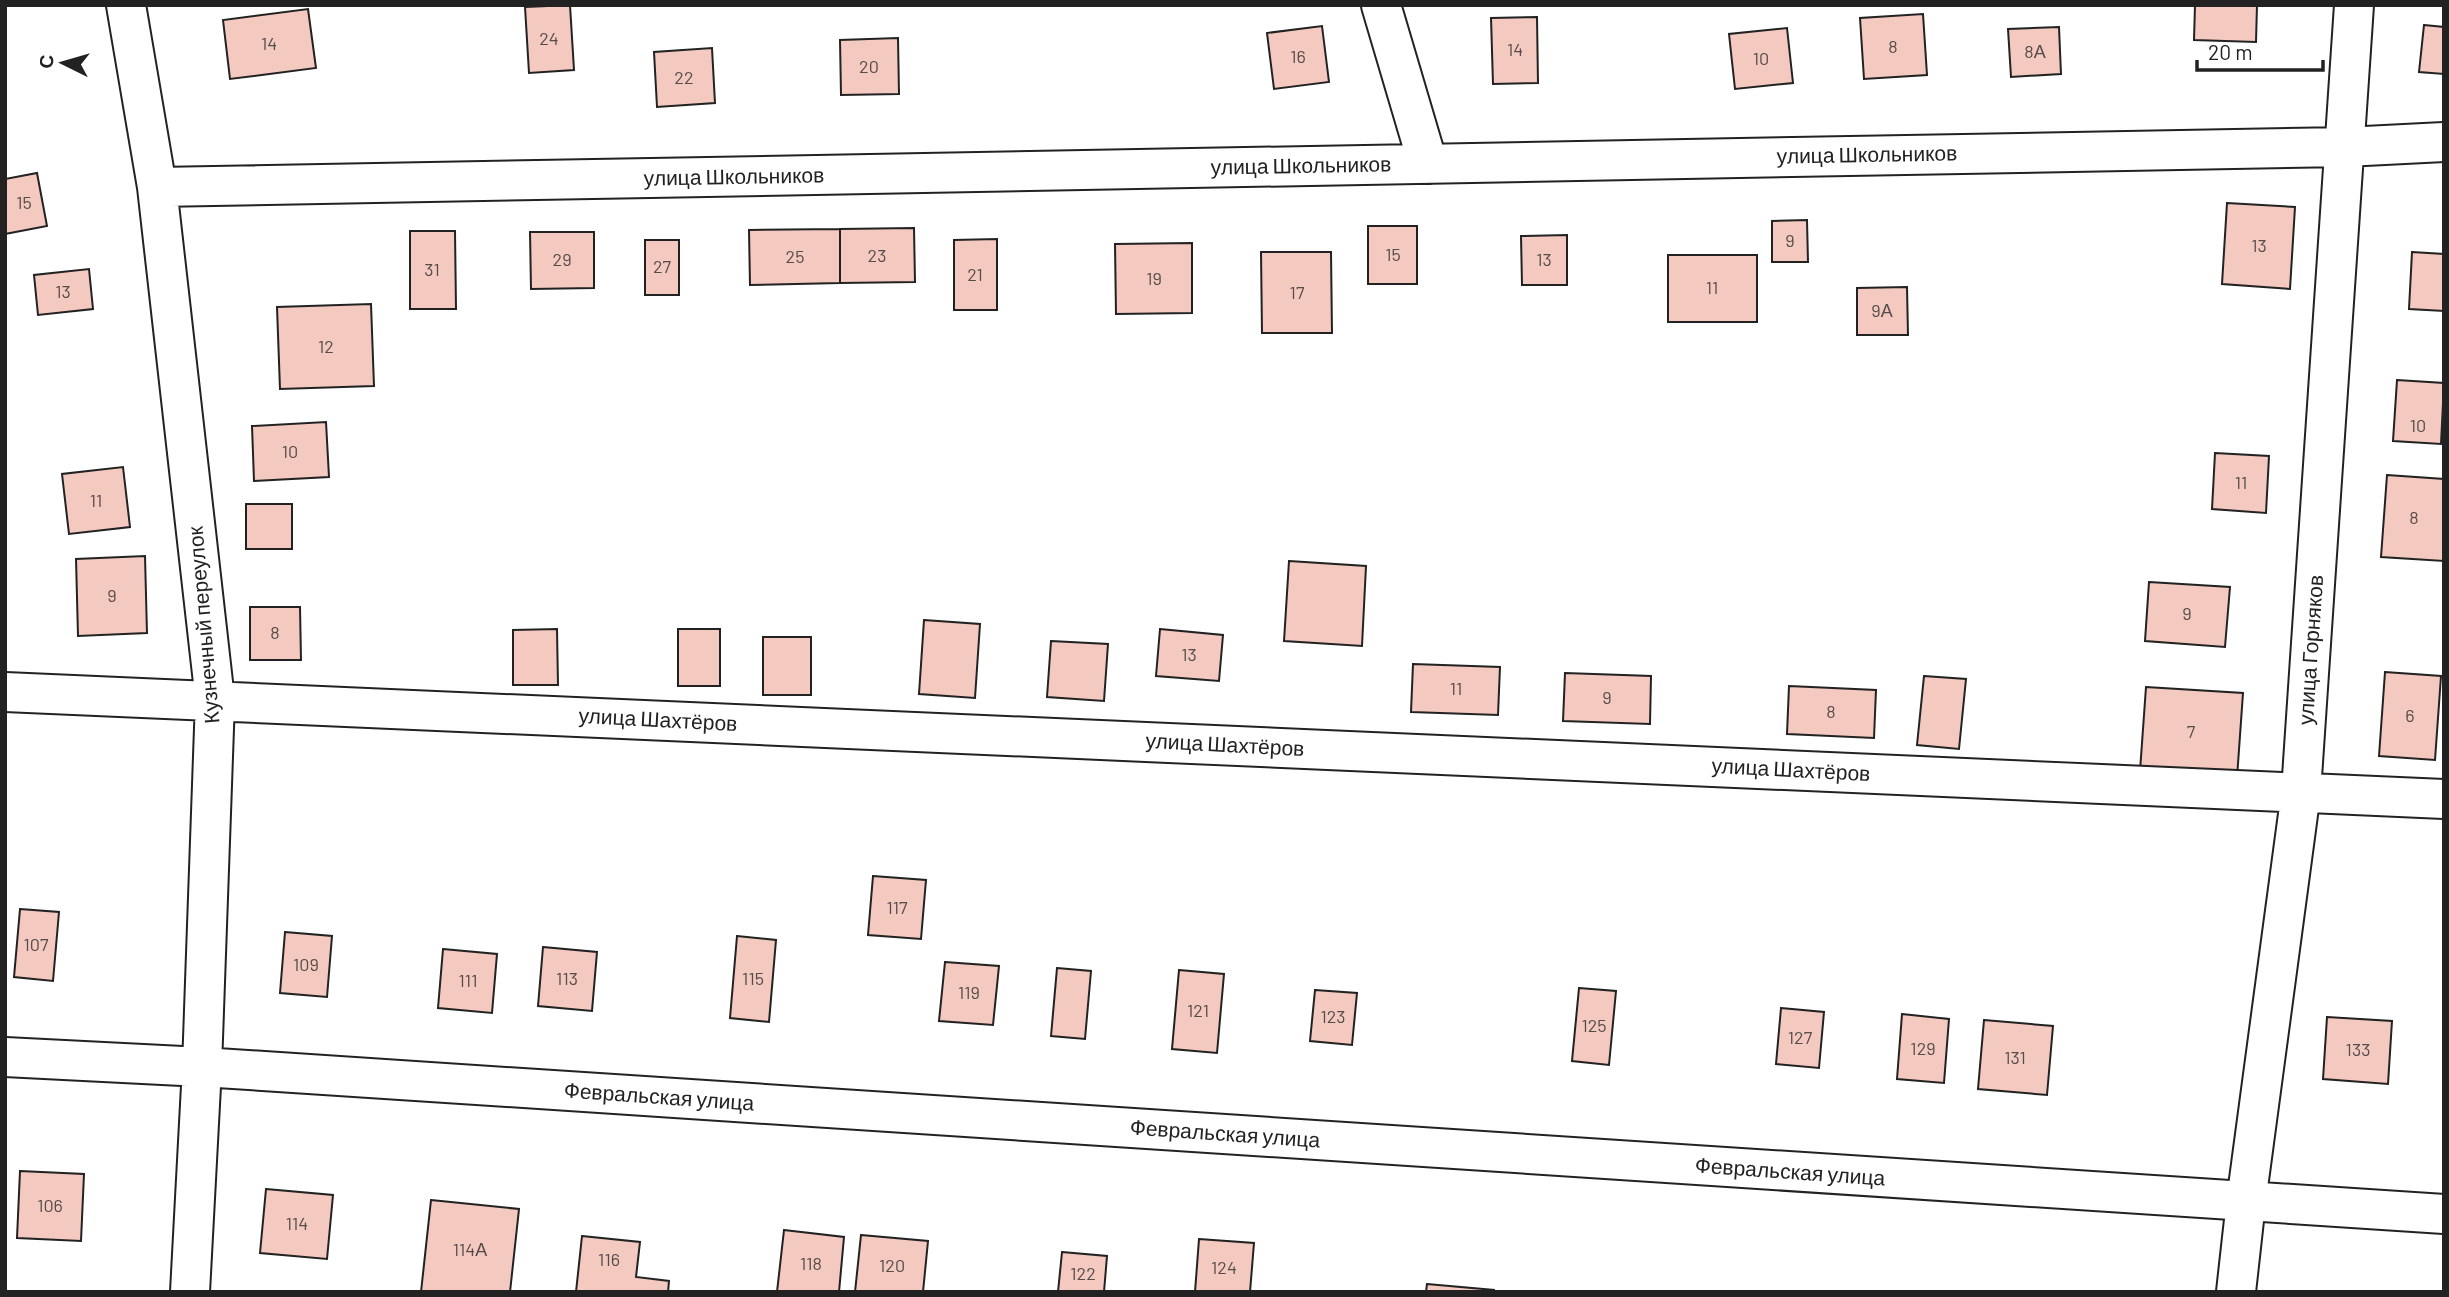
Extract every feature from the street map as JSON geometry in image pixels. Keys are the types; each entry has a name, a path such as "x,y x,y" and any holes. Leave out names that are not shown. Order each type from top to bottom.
{"street":[{"name":"Кузнечный переулок","path":"126,5 157,187 215,701 202,1067 190,1292"},
{"path":"1381,5 1428,164"},
{"name":"улица Горняков","path":"2236,1292 2301,792 2354,5"},
{"name":"улица Школьников","path":"157,187 2444,142"},
{"name":"улица Шахтёров","path":"5,692 2444,799"},
{"name":"Февральская улица","path":"5,1057 202,1067 2444,1214"}],"building":[{"path":"570,5 574,70 529,73 525,7"},
{"path":"2195,5 2257,5 2256,42 2194,40"},
{"path":"308,9 316,68 230,79 223,20"},
{"path":"1923,14 1927,75 1864,79 1860,18"},
{"path":"1537,17 1538,83 1493,84 1491,18"},
{"path":"2424,25 2444,27 2444,74 2419,72"},
{"path":"1322,26 1329,82 1274,89 1267,33"},
{"path":"2059,27 2061,74 2011,77 2008,29"},
{"path":"1787,28 1793,83 1735,89 1729,34"},
{"path":"898,38 899,94 841,95 840,40"},
{"path":"712,48 715,103 657,107 654,52"},
{"path":"37,173 47,226 5,234 5,179"},
{"path":"2227,203 2295,207 2290,289 2222,284"},
{"path":"1807,220 1808,262 1772,262 1772,221"},
{"path":"1368,226 1417,226 1417,284 1368,284"},
{"path":"914,228 915,282 840,283 840,229"},
{"path":"840,229 840,283 750,285 749,230"},
{"path":"410,231 455,231 456,309 410,309"},
{"path":"530,232 594,232 594,288 531,289"},
{"path":"1567,235 1567,285 1522,285 1521,236"},
{"path":"997,239 997,310 954,310 954,240"},
{"path":"645,240 679,240 679,295 645,295"},
{"path":"1192,243 1192,313 1116,314 1115,244"},
{"path":"1261,252 1331,252 1332,333 1262,333"},
{"path":"2412,252 2444,254 2444,311 2409,309"},
{"path":"1668,255 1757,255 1757,322 1668,322"},
{"path":"89,269 93,309 38,315 34,275"},
{"path":"1907,287 1908,335 1857,335 1857,288"},
{"path":"371,304 374,386 280,389 277,307"},
{"path":"2397,380 2444,383 2441,444 2393,441"},
{"path":"326,422 329,477 254,481 252,426"},
{"path":"2215,453 2269,456 2266,513 2212,509"},
{"path":"123,467 130,527 69,534 62,474"},
{"path":"2387,475 2444,479 2444,561 2381,557"},
{"path":"246,504 292,504 292,549 246,549"},
{"path":"145,556 147,633 78,636 76,559"},
{"path":"1289,561 1366,566 1362,646 1284,641"},
{"path":"2149,582 2230,587 2225,647 2145,641"},
{"path":"250,607 300,607 301,660 250,660"},
{"path":"924,620 980,624 975,698 919,694"},
{"path":"557,629 558,685 513,685 513,630"},
{"path":"678,629 720,629 720,686 678,686"},
{"path":"1160,629 1223,635 1219,681 1156,676"},
{"path":"763,637 811,637 811,695 763,695"},
{"path":"1051,641 1108,644 1104,701 1047,697"},
{"path":"1413,664 1500,667 1498,715 1411,712"},
{"path":"2385,672 2441,676 2435,760 2379,756"},
{"path":"1565,673 1651,676 1650,724 1563,721"},
{"path":"1924,676 1966,679 1959,749 1917,745"},
{"path":"1789,686 1876,690 1874,738 1787,734"},
{"path":"2146,687 2243,693 2237,778 2140,771"},
{"path":"873,876 926,880 921,939 868,935"},
{"path":"20,909 59,912 53,981 14,977"},
{"path":"285,932 332,936 327,997 280,993"},
{"path":"737,936 776,940 769,1022 730,1018"},
{"path":"543,947 597,952 592,1011 538,1006"},
{"path":"443,949 497,954 492,1013 438,1008"},
{"path":"945,962 999,966 993,1025 939,1021"},
{"path":"1057,968 1091,971 1085,1039 1051,1036"},
{"path":"1179,970 1224,974 1217,1053 1172,1049"},
{"path":"1579,988 1616,991 1609,1065 1572,1061"},
{"path":"1315,990 1357,993 1352,1045 1310,1041"},
{"path":"1781,1008 1824,1012 1819,1068 1776,1064"},
{"path":"1902,1014 1949,1019 1944,1083 1897,1079"},
{"path":"2327,1017 2392,1021 2388,1084 2323,1079"},
{"path":"1984,1020 2053,1026 2047,1095 1978,1089"},
{"path":"20,1171 84,1174 81,1241 17,1238"},
{"path":"266,1189 333,1195 327,1259 260,1253"},
{"path":"431,1200 519,1209 510,1292 421,1292"},
{"path":"784,1230 844,1237 839,1292 777,1292"},
{"path":"861,1235 928,1241 923,1292 855,1292"},
{"path":"582,1236 640,1242 636,1277 669,1281 668,1292 576,1292"},
{"path":"1199,1239 1254,1243 1250,1292 1195,1292"},
{"path":"1062,1252 1107,1256 1104,1292 1058,1292"},
{"path":"1427,1284 1494,1290 1494,1292 1426,1292"}]}
